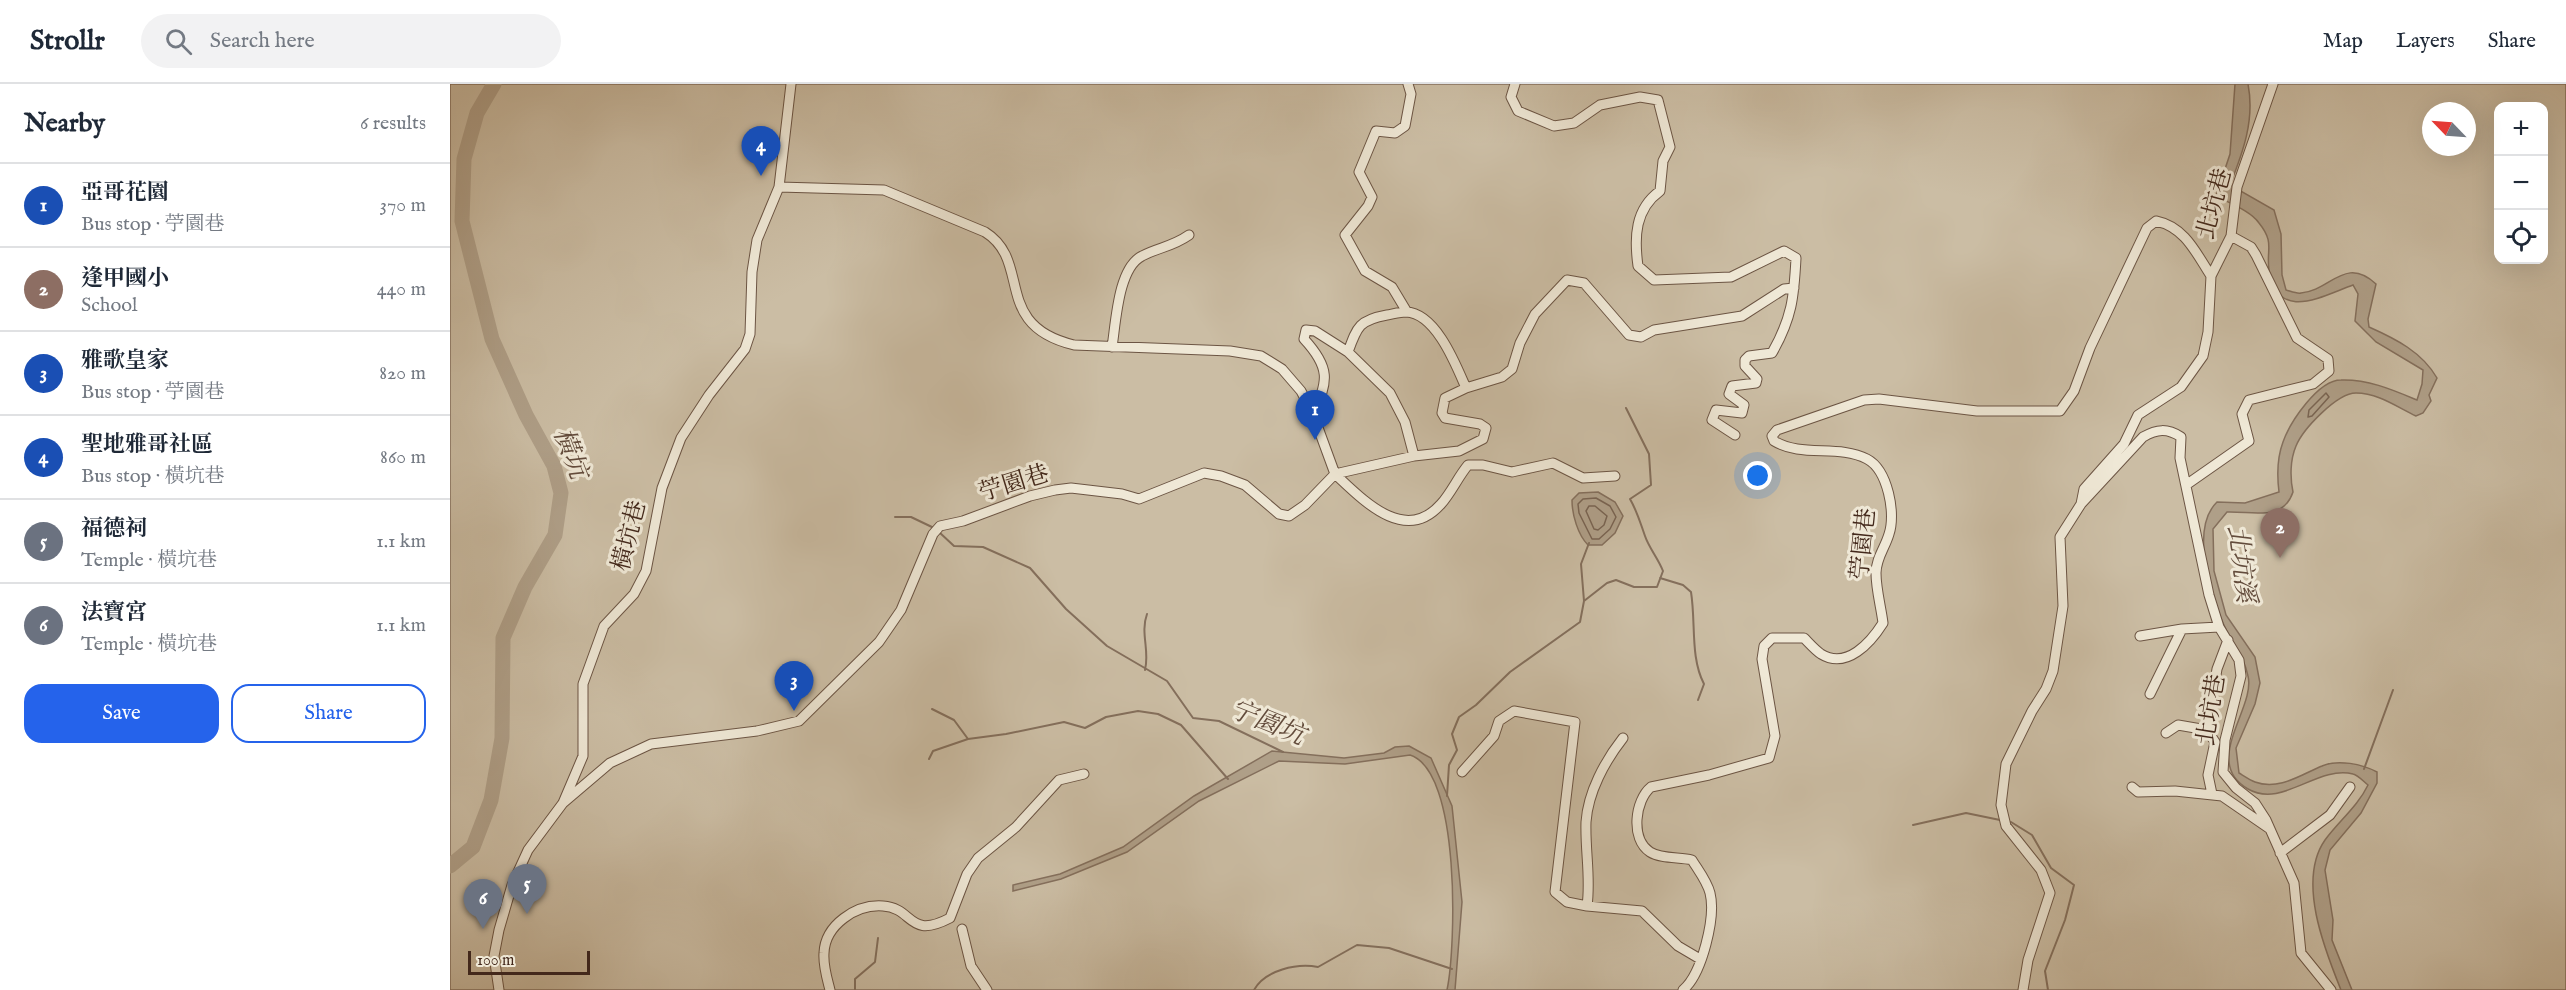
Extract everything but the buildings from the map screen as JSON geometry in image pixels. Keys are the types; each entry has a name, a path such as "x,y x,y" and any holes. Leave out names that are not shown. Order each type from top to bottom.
{"street":[{"name":"橫坑巷","path":"499,990 494,956 512,885 528,850 563,803 582,756 583,684 604,627 634,594 646,571 662,488 681,438 709,395 745,349 750,334 752,272 757,240 779,187 791,84"},
{"path":"1408,84 1410,94 1405,126 1395,133 1376,131 1359,172 1372,196 1368,206 1345,235 1365,271 1392,287 1407,312 1432,326 1449,350 1466,388"},
{"path":"1515,84 1511,97 1518,111 1554,126 1574,123 1600,105 1640,96 1658,100 1670,147 1663,161 1660,191 1649,199 1639,217 1634,242 1638,266 1654,280 1731,277 1785,251 1796,258 1795,295 1772,353 1749,356 1745,360 1745,366 1757,379 1756,383 1732,386 1729,391 1729,394 1744,405 1742,413 1716,410 1713,414 1712,420 1735,435"},
{"name":"北坑巷","path":"2081,504 2084,489 2124,444 2138,415 2181,387 2194,372 2203,356 2208,332 2211,276 2230,236 2237,187 2273,84"},
{"path":"779,187 884,190 985,232 996,239 1005,258 1023,314 1041,334 1074,345 1230,351 1261,356 1292,378 1313,414 1335,474 1374,511 1411,522 1425,517 1441,504 1455,480 1468,465 1483,465 1512,472 1553,463 1583,478 1615,476"},
{"name":"苧園巷","path":"1683,990 1695,976 1700,959 1709,924 1710,893 1692,860 1656,855 1647,850 1638,829 1638,815 1646,791 1651,787 1709,775 1769,758 1774,736 1762,659 1764,646 1772,638 1804,638 1823,655 1845,658 1857,652 1876,634 1883,623 1876,573 1879,556 1890,534 1892,517 1881,475 1869,460 1850,454 1789,448 1774,441 1772,436 1777,430 1864,400 1879,399 1977,411 2060,411 2074,392 2090,348 2147,228 2156,221 2169,224 2182,232 2211,276"},
{"path":"1112,347 1126,270 1141,256 1175,246 1189,235"},
{"path":"2186,486 2249,441 2242,414 2249,400 2313,384 2329,371 2328,359 2297,338 2251,247 2230,236"},
{"path":"1335,474 1414,456 1459,451 1483,439 1486,428 1480,424 1445,418 1442,413 1445,398 1466,388 1502,377 1512,369 1520,343 1535,314 1567,280 1584,283 1629,335 1641,337 1654,330 1742,316 1784,289 1794,288"},
{"path":"1348,352 1357,327 1371,318 1407,312"},
{"path":"1313,414 1324,388 1326,372 1322,361 1304,339 1306,330 1316,332 1348,352 1390,393 1405,422 1414,456"},
{"name":"北坑巷","path":"2023,990 2028,960 2050,893 2041,870 2006,826 2001,805 2006,764 2032,711 2046,689 2053,671 2063,606 2061,537 2081,504 2143,437 2154,431 2171,430 2181,437 2180,458 2209,595 2219,627 2238,660 2241,676 2225,740 2223,772 2236,788 2255,804 2270,829 2294,883 2301,953 2331,990"},
{"name":"苧園巷","path":"563,803 610,763 651,744 757,731 800,722 879,642 902,610 933,534 940,526 963,521 1030,496 1054,490 1071,488 1122,494 1139,499 1204,474 1221,476 1245,484 1279,514 1289,516 1305,505 1335,474"},
{"path":"2140,636 2182,629 2219,627"},
{"path":"2151,694 2182,629"},
{"path":"2212,794 2208,775 2215,742 2207,730 2217,669 2228,640"},
{"path":"1462,772 1494,736 1498,721 1514,711 1575,722 1555,892 1567,902 1642,911 1678,946 1700,959"},
{"path":"2166,733 2178,725 2207,730"},
{"path":"1587,906 1590,882 1586,820 1594,789 1608,756 1623,738"},
{"path":"830,990 825,970 824,951 830,934 843,917 870,906 886,906 918,926 936,925 950,918 967,874 978,858 1016,827 1059,780 1084,774"},
{"path":"2132,787 2138,792 2222,796 2270,829"},
{"path":"2280,853 2330,815 2350,787"},
{"path":"963,929 971,966 987,990"}],"shaded area":[{"path":"450,84 2566,84 2566,990 450,990"}],"water":[{"path":"2235,84 2248,84 2250,110 2243,148 2230,185 2274,210 2281,234 2282,275 2286,290 2296,293 2311,291 2346,274 2355,273 2365,276 2376,284 2368,319 2369,327 2416,354 2437,378 2429,395 2431,401 2423,413 2416,416 2372,395 2356,393 2331,405 2313,422 2296,446 2291,469 2293,492 2282,508 2266,513 2227,512 2213,529 2214,571 2226,615 2255,657 2260,683 2255,704 2236,748 2239,773 2255,782 2273,784 2335,763 2357,765 2377,772 2377,783 2361,813 2330,850 2325,870 2333,920 2332,940 2352,990 2341,990 2327,954 2316,914 2313,874 2317,856 2325,840 2354,807 2368,785 2355,775 2340,773 2326,775 2287,791 2261,794 2248,789 2235,778 2229,764 2229,750 2245,703 2248,676 2223,623 2208,578 2205,561 2205,528 2209,513 2217,502 2245,503 2279,492 2278,467 2283,442 2306,403 2323,387 2341,380 2361,381 2417,400 2423,370 2376,342 2355,321 2358,294 2353,285 2302,302 2291,301 2281,296 2274,286 2268,263 2269,246 2264,230 2251,215 2216,196 2230,154"},
{"path":"1598,492 1615,502 1623,516 1615,533 1602,545 1588,545 1576,524 1572,500 1579,493"},
{"path":"1409,746 1431,758 1452,806 1462,902 1455,990 1447,990 1453,901 1446,825 1439,792 1427,768 1410,755 1345,764 1279,761 1199,801 1127,852 1061,879 1013,891 1013,885 1060,874 1123,847 1194,796 1272,751 1344,758 1384,753 1395,747"}],"waterway":[{"name":"橫坑","path":"450,866 473,847 491,800 502,738 503,638 525,587 555,535 561,493 554,466 526,415 492,339 462,221 464,159 477,113 494,84"},
{"path":"1447,796 1449,765 1457,750 1452,734 1459,717 1476,705 1510,672 1580,622 1584,601 1607,583 1616,580 1634,587 1657,587 1663,571 1630,499 1651,485 1649,454 1626,408"},
{"name":"宁園坑","path":"895,517 911,517 934,528"},
{"name":"宁園坑","path":"939,532 954,546 983,547 1030,568 1066,609 1107,646 1167,681 1193,718 1219,721 1283,752"},
{"path":"1584,601 1581,564 1589,543"},
{"path":"1660,578 1683,585 1691,592 1695,651 1704,684 1698,700"},
{"path":"1145,670 1144,628 1147,614"},
{"path":"2364,769 2393,690"},
{"path":"932,709 954,720 968,739"},
{"path":"929,759 933,751 968,739 1064,722 1085,728 1106,717 1138,711 1158,714 1181,725 1228,779"},
{"path":"1913,825 1966,813 2000,820"},
{"path":"2011,822 2032,835 2051,868 2074,885 2065,920 2045,971 2048,990"},
{"path":"855,990 855,979 875,962 878,938"},
{"path":"1254,990 1266,977 1274,973 1291,967 1318,967 1357,945 1389,948 1452,969"}],"place":[{"name":"聖地雅哥社區","path":"761,176"},
{"name":"亞哥花園","path":"1315,440"},
{"name":"逢甲國小","path":"2280,558"},
{"name":"雅歌皇家","path":"794,711"},
{"name":"福德祠","path":"527,914"},
{"name":"法寶宮","path":"483,929"}],"water label":[{"name":"北坑溪","path":"2241,564"}]}
